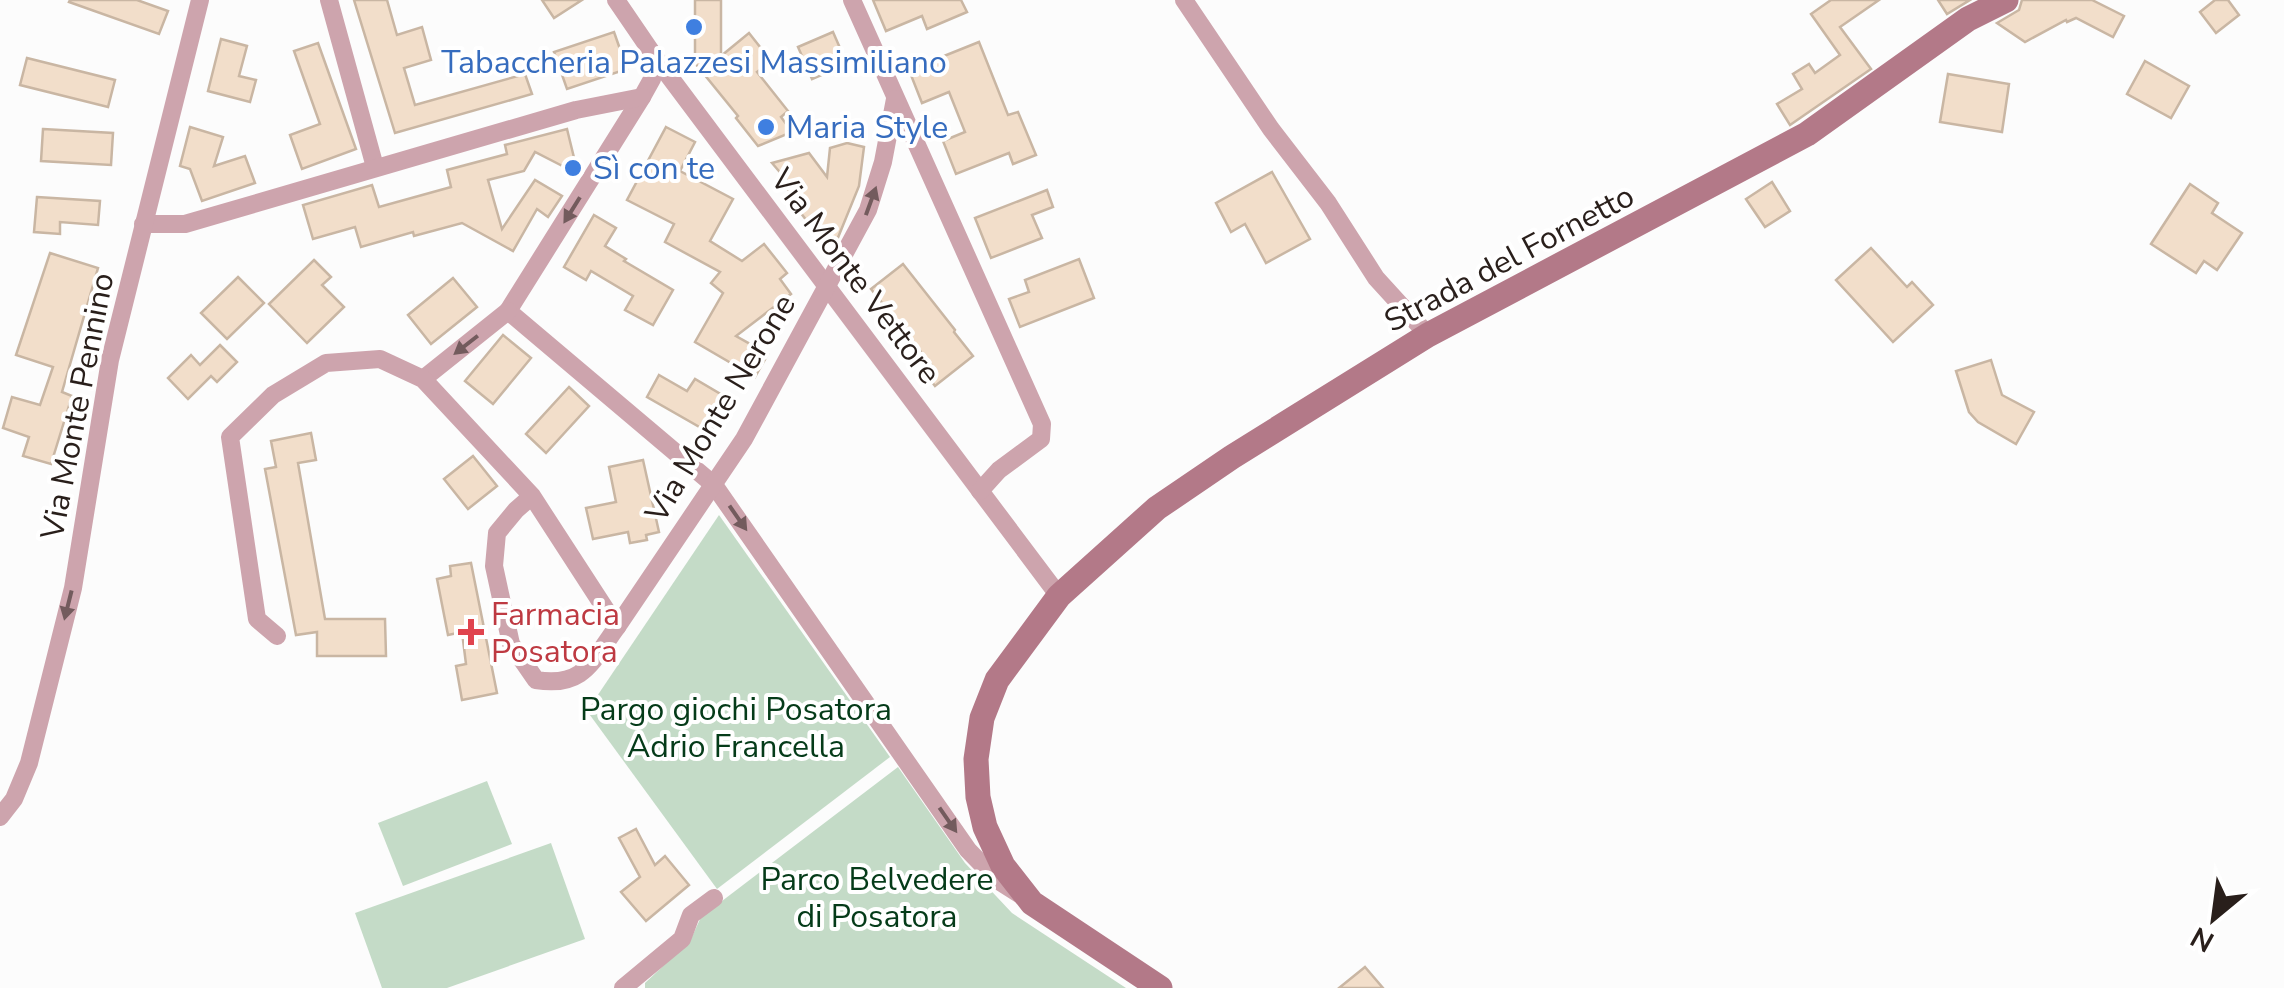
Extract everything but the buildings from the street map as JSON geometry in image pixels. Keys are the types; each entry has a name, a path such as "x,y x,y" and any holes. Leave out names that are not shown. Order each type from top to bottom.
{"street":[{"name":"Via Monte Pennino","path":"0,817 14,798 30,763 72,588 110,360 200,0"},
{"path":"329,0 375,167"},
{"name":"Via Monte Vettore","path":"616,0 1059,596"},
{"path":"852,0 1042,424 1041,439 999,470 980,491"},
{"path":"1184,0 1271,129 1328,203 1376,278 1428,336"},
{"name":"Strada del Fornetto","path":"1160,988 1032,902 1003,866 985,828 978,798 976,759 982,718 997,680 1059,596 1157,508 1232,457 1428,336 1807,134 1968,19 2006,0"},
{"path":"423,378 508,311 642,97 657,60"},
{"path":"143,224 185,224 576,110 642,97"},
{"name":"Via Monte Nerone","path":"532,496 497,533 494,566 511,644 536,680 556,683 582,674 744,439 868,210 896,98"},
{"path":"508,311 714,485 968,850 997,880 1032,902"},
{"path":"278,636 257,619 230,437 273,395 326,364 380,359 423,378 532,496 617,627"},
{"path":"623,988 682,938 691,916 714,898"}],"green space":[{"name":"Pargo giochi Posatora Adrio Francella","path":"719,515 890,757 717,889 587,711"},
{"name":"Parco Belvedere di Posatora","path":"898,767 965,863 1012,913 1126,988 645,988 645,983 690,941 701,917"},
{"path":"487,781 512,844 403,886 378,823"},
{"path":"551,843 585,939 447,988 382,988 355,913"}],"place":[{"name":"Tabaccheria Palazzesi Massimiliano","path":"694,27"},
{"name":"Maria Style","path":"766,127"},
{"name":"Sì con te","path":"573,168"},
{"name":"Farmacia Posatora","path":"471,632"}]}
